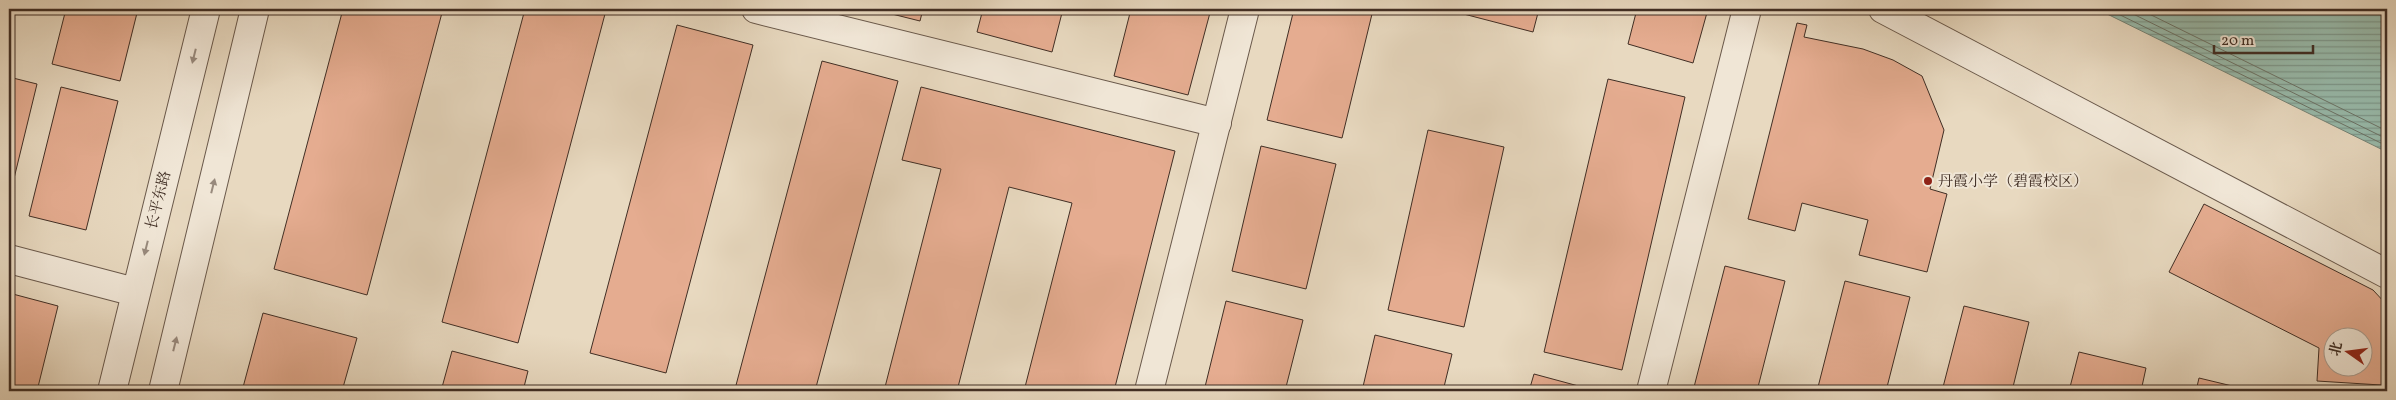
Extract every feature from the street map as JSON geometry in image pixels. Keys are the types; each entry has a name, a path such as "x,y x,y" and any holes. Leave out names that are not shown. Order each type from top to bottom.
{"street":[{"name":"长平东路","path":"112,391 206,9"},
{"path":"163,391 255,9"},
{"path":"756,9 1217,123"},
{"path":"1149,391 1245,9"},
{"path":"1650,391 1747,9"},
{"path":"1883,9 2387,274"},
{"path":"9,259 135,292"}],"water":[{"path":"2097,9 2376,9 2387,16 2387,152"}],"building":[{"path":"66,9 138,9 120,81 52,64"},
{"path":"343,9 443,9 367,295 274,269"},
{"path":"525,9 585,9 605,14 518,343 442,322"},
{"path":"872,9 923,9 920,21"},
{"path":"983,9 1063,9 1052,52 977,32"},
{"path":"1131,9 1211,9 1188,95 1114,76"},
{"path":"1294,9 1352,9 1372,14 1342,138 1267,120"},
{"path":"1457,9 1539,9 1533,32 1456,12"},
{"path":"1637,9 1708,9 1693,63 1628,44"},
{"name":"丹霞小学（碧霞校区）","path":"1797,23 1807,25 1804,37 1863,49 1893,60 1922,76 1944,130 1930,189 1947,194 1927,272 1859,255 1868,220 1802,203 1795,231 1748,219"},
{"path":"677,25 753,45 666,373 590,353"},
{"path":"822,61 898,81 815,391 743,391 735,389"},
{"path":"9,77 37,84 9,199"},
{"path":"1608,79 1685,97 1622,370 1544,352"},
{"path":"61,87 118,101 86,230 29,216"},
{"path":"921,87 1175,151 1114,391 1024,391 1072,203 1009,187 957,391 884,391 941,169 902,160"},
{"path":"1428,130 1504,147 1464,327 1388,310"},
{"path":"1261,146 1336,164 1306,289 1232,271"},
{"path":"2204,204 2373,290 2387,305 2387,372 2381,385 2317,381 2319,348 2169,272"},
{"path":"1725,266 1785,281 1757,391 1693,391"},
{"path":"1845,281 1910,297 1886,391 1817,391"},
{"path":"9,293 58,306 37,391 9,391"},
{"path":"1226,301 1303,320 1285,391 1204,391"},
{"path":"1964,306 2029,322 2012,391 1942,391"},
{"path":"263,313 357,338 342,391 242,391"},
{"path":"1375,335 1452,354 1443,391 1362,391"},
{"path":"452,351 528,371 523,391 441,391"},
{"path":"2079,352 2146,368 2141,391 2069,391"},
{"path":"1534,374 1597,391 1529,391"},
{"path":"2199,378 2253,391 2196,391"}],"place":[{"name":"丹霞小学（碧霞校区）","path":"1928,181"}]}
